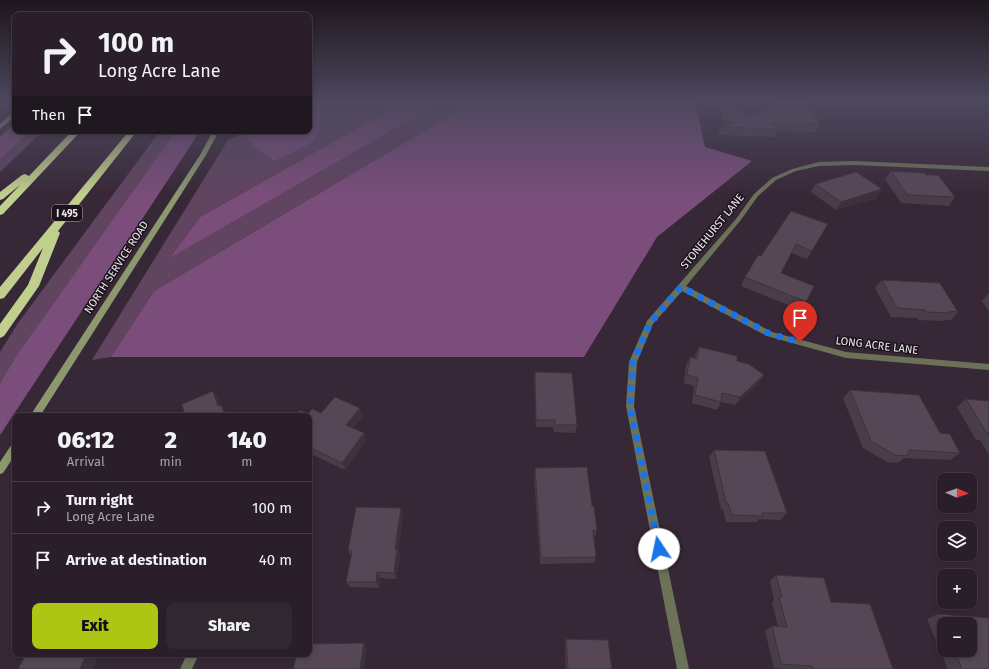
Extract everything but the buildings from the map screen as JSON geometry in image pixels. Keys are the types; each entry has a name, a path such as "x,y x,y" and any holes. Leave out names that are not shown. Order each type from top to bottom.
{"highway":[{"path":"0,212 74,134"},
{"name":"I 495","path":"0,295 131,134"},
{"path":"0,197 62,147"},
{"path":"0,333 33,286 60,221"}],"main road":[{"name":"NORTH SERVICE ROAD","path":"37,413 203,155 214,134"},
{"path":"0,470 12,452"}],"street":[{"name":"STONEHURST LANE","path":"683,669 630,406 633,362 650,323 738,220 756,195 774,179 794,170 819,164 854,163 989,169"},
{"name":"LONG ACRE LANE","path":"681,287 770,334 846,355 989,367"},
{"path":"186,669 192,657"}],"shaded area":[{"path":"4,132 12,132 12,134 40,134 0,172 0,136"},
{"path":"6,132 12,132 12,134 27,134 0,159 0,137"},
{"path":"312,132 350,132 200,217 171,257 389,132 422,132 154,291 111,357 92,360 228,140 243,134 256,148 306,134 312,134"},
{"path":"312,132 319,132 312,143 274,161 256,148 243,134 312,134"},
{"path":"350,132 389,132 170,258 200,217"},
{"path":"422,132 702,132 705,147 752,161 657,237 584,357 111,357 154,291"},
{"path":"158,134 198,134 14,413 12,413 12,417 0,435 0,352 18,323"},
{"path":"174,134 198,134 14,413 12,413 12,417 0,435 0,384 17,355"}],"route":[{"path":"659,549 630,406 633,362 650,323 681,287 770,334 800,342"}]}
